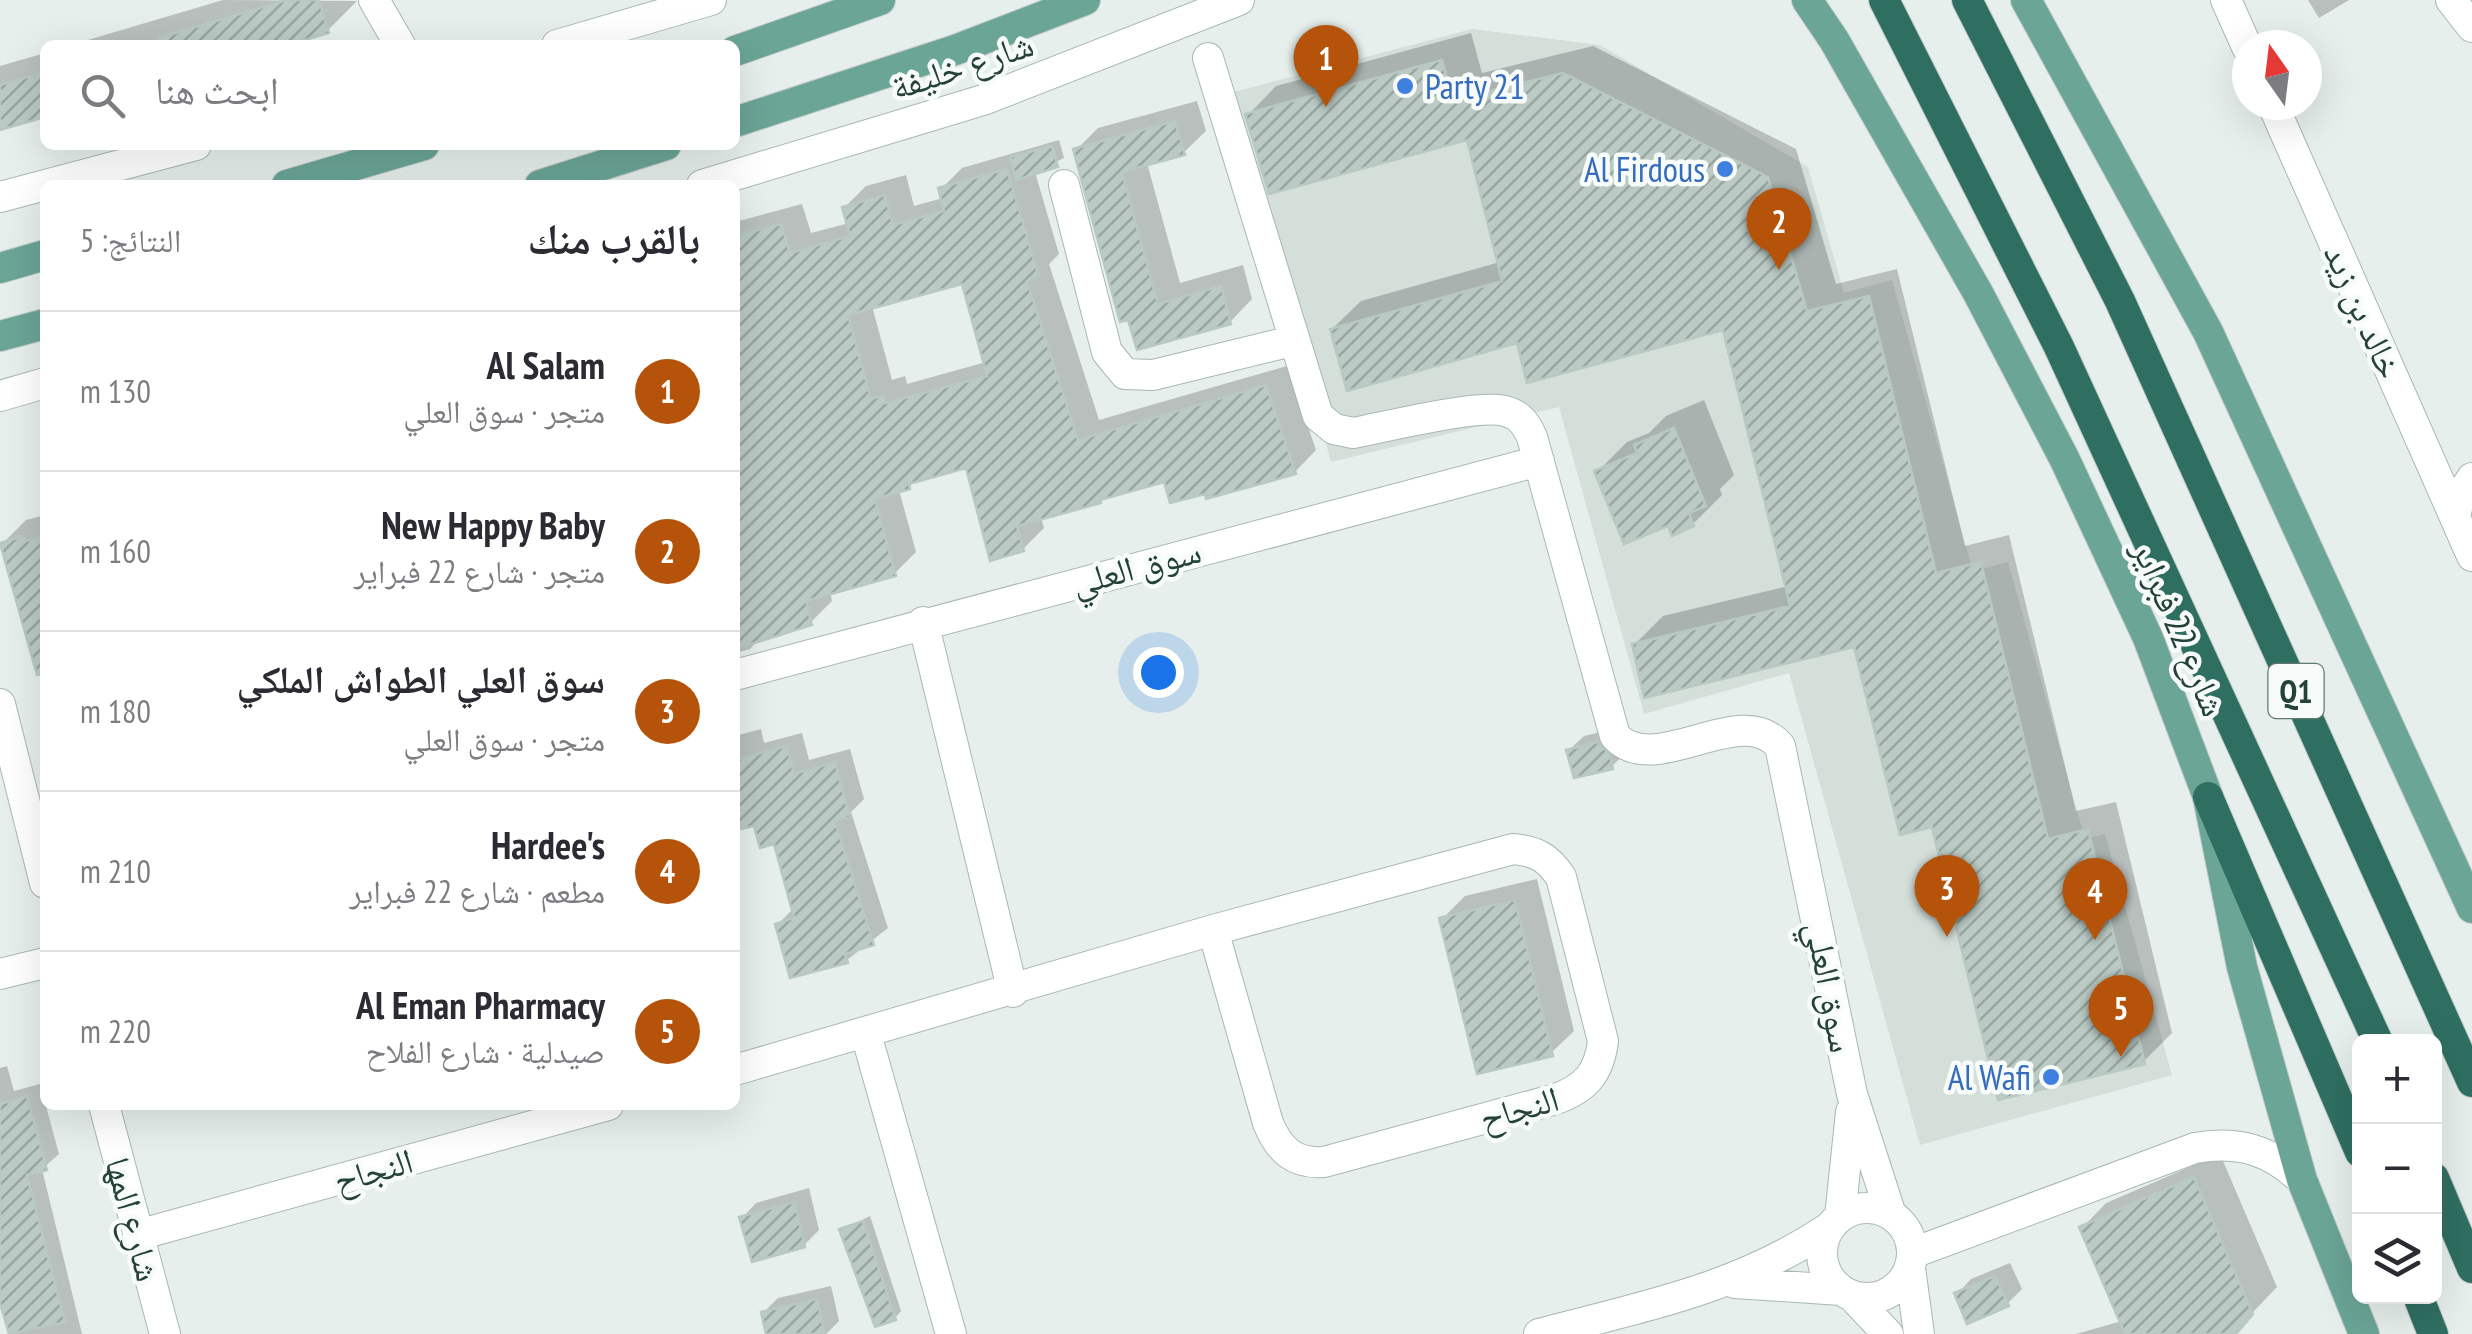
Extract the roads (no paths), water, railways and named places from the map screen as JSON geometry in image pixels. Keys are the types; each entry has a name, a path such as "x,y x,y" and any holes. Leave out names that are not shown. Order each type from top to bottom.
{"highway":[{"name":"شارع 22 فبراير","path":"1884,0 2060,347 2374,1034"},
{"name":"Q1","path":"1967,0 2120,300 2472,1082"},
{"path":"2208,797 2352,1133"},
{"path":"2442,1197 2472,1268"},
{"path":"2421,1304 2434,1334"}],"main road":[{"path":"740,49 880,0"},
{"name":"شارع خليفة","path":"740,120 955,50 1085,0"},
{"path":"1787,0 1817,32 1870,104"},
{"name":"شارع 22 فبراير","path":"1807,0 1834,40 1978,293 2064,460 2148,638 2208,797 2242,967 2302,1180 2364,1334"},
{"path":"1821,0 1834,40"},
{"path":"2028,2 2208,332 2472,908"},
{"path":"304,180 407,150"},
{"path":"556,180 650,150"},
{"path":"0,268 40,256"},
{"path":"0,336 40,325"}],"street":[{"path":"574,40 711,0"},
{"name":"شارع خليفة","path":"719,180 983,100 1239,0"},
{"path":"2226,0 2239,30"},
{"path":"2452,0 2472,27"},
{"path":"376,4 379,40"},
{"path":"376,4 397,40"},
{"name":"سوق العلي","path":"1208,58 1318,416 1334,429 1353,433 1503,410 1524,420 1539,461 1615,736 1623,744 1644,749 1751,732 1773,737 1780,746 1852,1094 1891,1215"},
{"name":"خالد بن زيد","path":"2280,120 2472,556"},
{"path":"64,180 177,150"},
{"path":"1064,185 1107,352 1124,374 1153,375 1292,341"},
{"path":"0,197 40,186"},
{"name":"سوق العلي","path":"740,675 924,622 1539,461"},
{"path":"2455,516 2460,496 2472,478"},
{"path":"924,622 1013,992"},
{"path":"0,704 40,862"},
{"name":"النجاح","path":"740,1069 1013,992 1213,930 1495,853 1533,851 1550,861 1561,878 1604,1042 1600,1062 1591,1079 1575,1092 1556,1099 1324,1162 1295,1159 1283,1150 1268,1123 1213,930"},
{"path":"0,974 40,963"},
{"path":"866,1034 951,1334"},
{"name":"سوق العلي","path":"1835,1222 1852,1094"},
{"name":"شارع المها","path":"105,1110 164,1334"},
{"name":"النجاح","path":"138,1235 590,1110"},
{"path":"1728,1284 1880,1297 1904,1281 1911,1261 2206,1146 2242,1145 2264,1152 2302,1180"},
{"path":"1538,1334 1728,1284 1865,1208 1891,1215 1905,1228 1918,1334"},
{"path":"1835,1222 1822,1260 1846,1293 1888,1334"}],"place":[{"name":"Party 21","path":"1405,86"},
{"name":"Al Salam","path":"1326,107"},
{"name":"Al Firdous","path":"1725,169"},
{"name":"New Happy Baby","path":"1779,270"},
{"name":"سوق العلي الطواش الملكي","path":"1947,937"},
{"name":"Hardee's","path":"2095,940"},
{"name":"Al Eman Pharmacy","path":"2121,1057"},
{"name":"Al Wafi","path":"2051,1077"}]}
